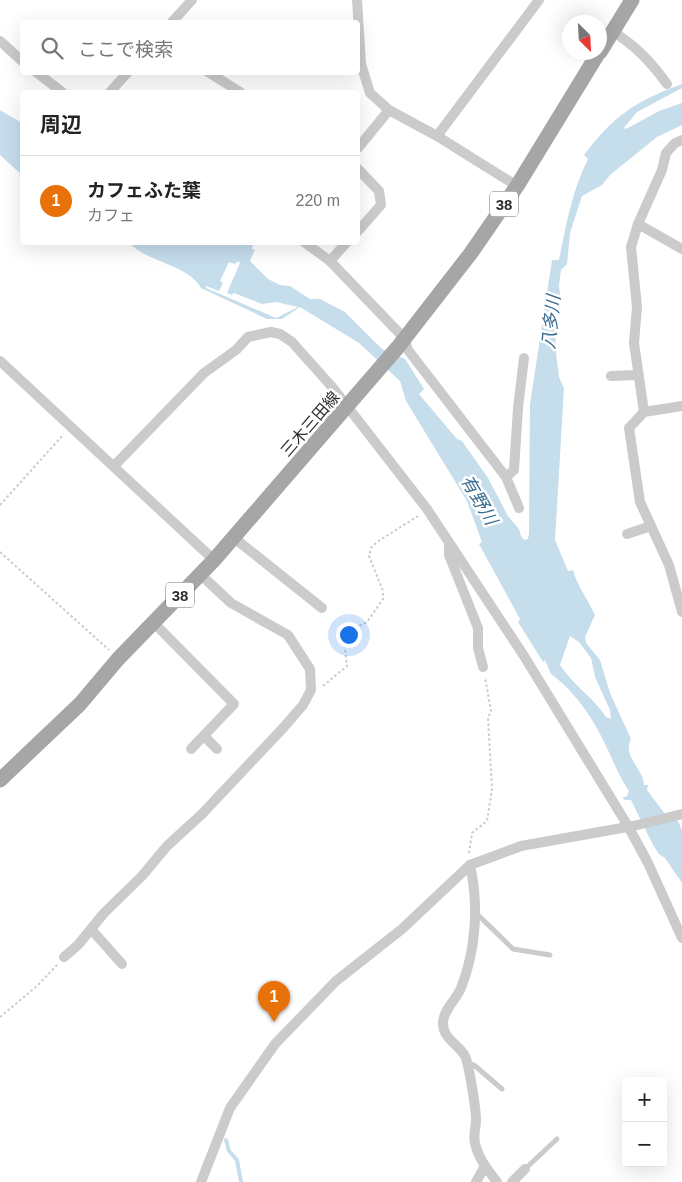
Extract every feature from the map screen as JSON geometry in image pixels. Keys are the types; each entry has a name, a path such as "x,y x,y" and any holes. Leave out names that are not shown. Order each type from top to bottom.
{"main road":[{"name":"三木三田線","path":"607,40 632,0"},
{"name":"三木三田線","path":"0,780 80,704 118,659 214,560 401,343 470,253 517,186 594,60"}],"street":[{"path":"174,20 192,0"},
{"path":"357,0 358,20"},
{"path":"437,136 539,0"},
{"path":"612,32 632,44 649,60 667,84"},
{"path":"0,41 20,59"},
{"path":"360,48 361,64 370,93 389,110 437,136 517,186"},
{"path":"40,75 59,90"},
{"path":"112,90 125,75"},
{"path":"213,75 237,90"},
{"path":"360,146 389,110"},
{"path":"644,412 637,375 634,343 637,307 631,247 638,224 662,170 666,153 675,143 682,140"},
{"path":"360,172 379,192 381,205 360,229"},
{"path":"638,224 682,249"},
{"path":"308,245 330,261 408,350 506,477 518,508"},
{"path":"330,261 344,245"},
{"path":"114,466 204,373 236,350 248,337 261,333 280,334 292,342 349,405 449,541 631,826 682,938"},
{"path":"506,477 514,470 518,408 524,358"},
{"path":"0,361 214,560"},
{"path":"611,376 637,375"},
{"path":"682,406 644,412 629,428 640,502 669,565 682,612"},
{"path":"627,534 650,526"},
{"path":"233,537 322,608"},
{"path":"449,541 450,555 478,628 478,648 483,667"},
{"path":"64,957 142,876 167,846 202,814 284,727 303,705 311,690 310,669 288,635 231,603 200,574"},
{"path":"153,622 234,704 191,749"},
{"path":"204,736 217,749"},
{"path":"201,1182 230,1108 275,1044 336,981 402,929 470,865 521,846 631,826 682,814"},
{"path":"470,865 475,887 476,913 467,971 460,991 447,1010 443,1022 445,1032 465,1057 476,1119 474,1140 478,1155 496,1182"},
{"path":"91,929 122,964"},
{"path":"476,1182 485,1166"},
{"path":"512,1182 525,1169"}],"lane":[{"path":"476,913 513,949 550,955"},
{"path":"466,1062 474,1065 502,1089"},
{"path":"525,1169 557,1138"}],"path":[{"path":"0,505 70,427"},
{"path":"311,690 319,688 347,666 344,640 346,633 367,622 383,599 383,591 369,556 371,548 427,509"},
{"path":"0,552 118,659"},
{"path":"470,865 469,847 472,833 487,821 492,789 488,718 491,711 483,667"},
{"path":"0,1017 37,986 64,957"}],"water":[{"path":"682,84 682,88 637,112 623,129 659,111 682,103 682,125 657,137 610,175 602,185 582,196 570,233 567,264 561,270 559,285 561,305 555,324 559,377 564,388 555,540 568,571 573,570 595,615 585,637 586,643 600,660 610,693 631,739 629,752 631,757 641,774 644,785 648,785 647,790 665,814 678,821 682,830 682,883 665,858 659,854 653,845 631,800 622,798 627,796 629,791 593,722 574,695 551,674 545,660 543,662 518,622 520,619 479,544 482,542 467,501 406,401 400,381 359,343 300,307 282,319 267,319 201,288 187,274 146,255 132,245 253,245 252,249 255,250 250,261 268,279 280,285 290,286 310,299 320,299 345,312 382,349 405,359 424,389 419,394 457,439 462,441 488,478 508,516 519,529 521,536 524,540 528,539 530,404 552,260 559,260 574,196 588,159 584,155 616,119 639,103","holes":["238,261 240,263 227,293 232,295 234,293 262,304 276,302 298,307 276,318 206,288 206,286 219,291 223,283 220,281 229,262 235,264","570,636 579,642 591,658 595,677 610,710 611,719 606,717 560,665"]},
{"path":"0,110 20,122 20,173 0,155"}],"waterway":[{"path":"226,1140 229,1151 237,1160 241,1182"}],"place":[{"name":"カフェふた葉","path":"274,1022"}],"water label":[{"name":"八多川","path":"551,322"},
{"name":"有野川","path":"479,500"}]}
